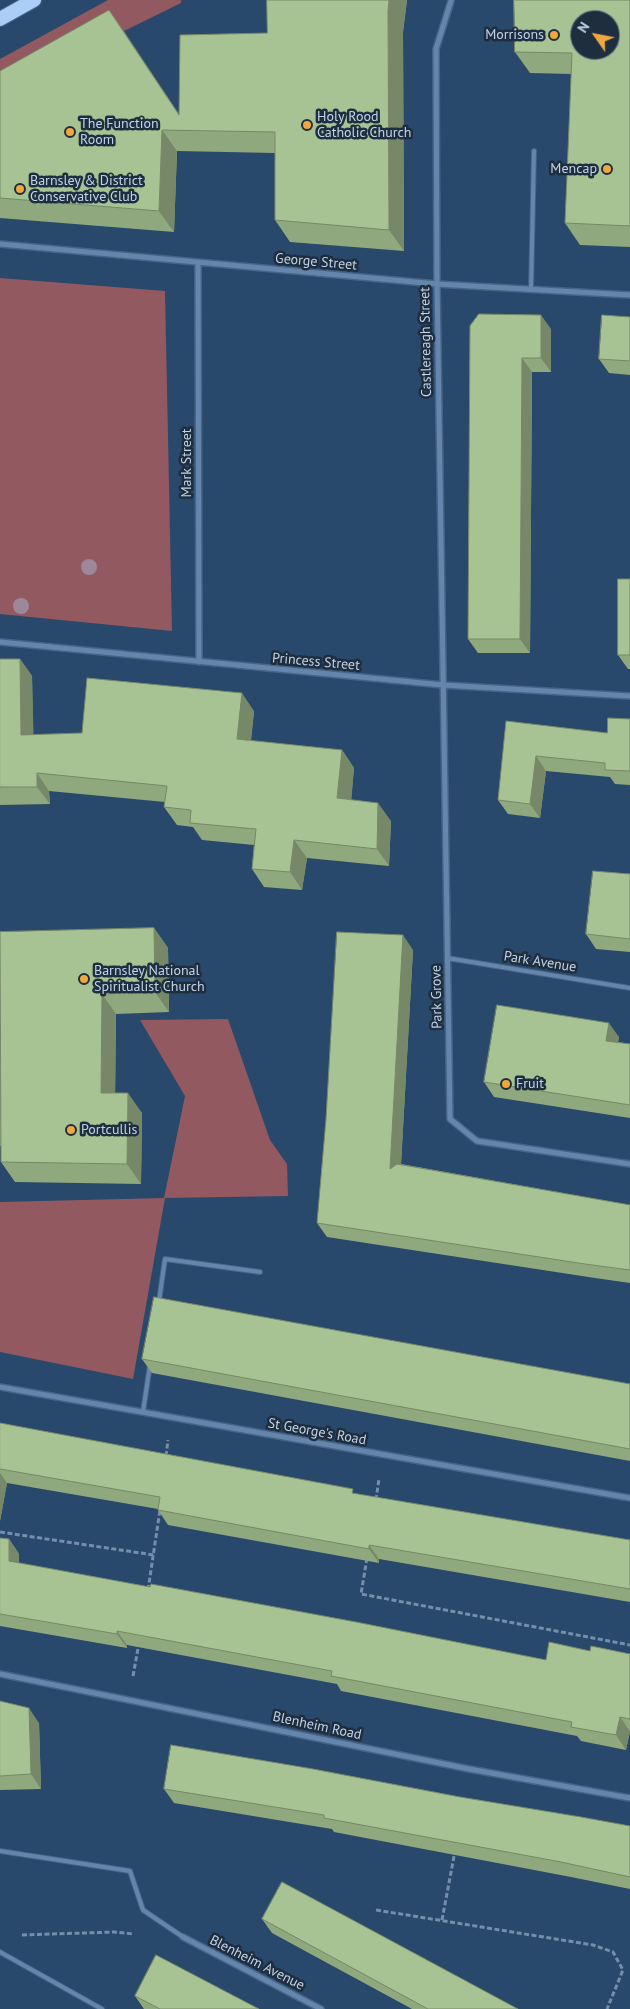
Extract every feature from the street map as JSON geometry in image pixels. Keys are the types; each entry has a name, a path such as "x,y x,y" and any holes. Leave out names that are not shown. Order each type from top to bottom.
{"highway":[{"path":"0,19 34,0"}],"street":[{"name":"Castlereagh Street","path":"444,685 437,284 436,49 450,0"},
{"name":"George Street","path":"0,244 437,284 630,295"},
{"name":"Mark Street","path":"198,263 199,662"},
{"name":"Princess Street","path":"0,642 444,685 630,696"},
{"name":"Park Grove","path":"444,685 450,1119 477,1142 630,1164"},
{"name":"St George's Road","path":"0,1388 630,1498"},
{"name":"Blenheim Road","path":"0,1674 470,1769 630,1798"},
{"name":"Blenheim Avenue","path":"183,1937 321,2009"}],"lane":[{"path":"531,290 534,151"},
{"name":"Park Avenue","path":"447,958 630,988"},
{"path":"158,1307 164,1259 260,1272"},
{"path":"143,1412 151,1355"},
{"path":"0,1851 130,1871 143,1910 183,1937"},
{"path":"0,1952 102,2009"}],"path":[{"path":"166,1457 170,1417"},
{"path":"376,1501 383,1454"},
{"path":"148,1594 160,1506"},
{"path":"0,1532 154,1555"},
{"path":"367,1557 361,1594 630,1645"},
{"path":"128,1699 139,1642"},
{"path":"442,1920 456,1845"},
{"path":"376,1910 593,1945 613,1952 623,1970 607,2009"},
{"path":"14,1938 21,1935 114,1932 134,1934"}],"shaded area":[{"path":"108,0 181,0 181,3 124,31 0,101 0,59"},
{"path":"0,278 165,291 172,631 0,614"},
{"path":"228,1019 270,1140 287,1164 288,1196 165,1198 133,1379 0,1352 0,1202 164,1198 185,1096 140,1020"}],"building":[{"path":"267,0 389,0 389,230 275,220 275,132 162,130 159,211 0,198 0,71 109,10 179,115 180,35 267,33"},
{"path":"514,0 630,0 630,226 565,223 572,60 620,60 620,10 570,10 570,53 515,52"},
{"path":"479,314 541,315 541,358 522,358 520,639 468,639 470,326"},
{"path":"602,315 630,317 630,361 599,359"},
{"path":"618,579 630,579 630,655 618,655"},
{"path":"0,659 20,659 21,735 82,733 87,678 242,693 237,739 342,750 337,798 378,803 377,849 294,840 290,872 252,869 256,829 190,823 191,810 164,807 167,786 37,773 37,787 0,787"},
{"path":"608,718 630,719 630,771 605,770 605,763 536,756 530,804 498,800 506,721 607,733"},
{"path":"593,871 630,874 630,939 586,934"},
{"path":"154,928 155,992 102,994 101,1093 128,1093 127,1164 1,1162 0,932"},
{"path":"337,932 403,935 390,1169 397,1164 630,1205 630,1270 317,1223 326,1119"},
{"path":"497,1005 609,1023 606,1041 630,1044 630,1105 484,1082"},
{"path":"154,1297 630,1384 630,1449 142,1359"},
{"path":"0,1423 353,1489 352,1493 630,1540 630,1589 369,1545 369,1549 158,1510 160,1497 0,1469"},
{"path":"0,1538 9,1539 9,1561 150,1587 151,1584 546,1660 549,1642 590,1651 591,1646 630,1654 630,1719 620,1717 616,1735 571,1727 572,1722 331,1676 332,1671 117,1631 117,1634 0,1614"},
{"path":"0,1701 29,1708 31,1774 0,1776"},
{"path":"171,1745 630,1826 630,1877 561,1862 324,1818 324,1815 164,1789"},
{"path":"282,1882 518,2009 428,2009 262,1919"},
{"path":"156,1955 259,2009 160,2009 135,1996"}],"place":[{"name":"Morrisons","path":"554,35"},
{"name":"Holy Rood Catholic Church","path":"307,125"},
{"name":"The Function Room","path":"70,132"},
{"name":"Mencap","path":"607,169"},
{"name":"Barnsley & District Conservative Club","path":"20,189"},
{"name":"Barnsley National Spiritualist Church","path":"84,979"},
{"name":"Fruit","path":"506,1084"},
{"name":"Portcullis","path":"71,1130"}]}
